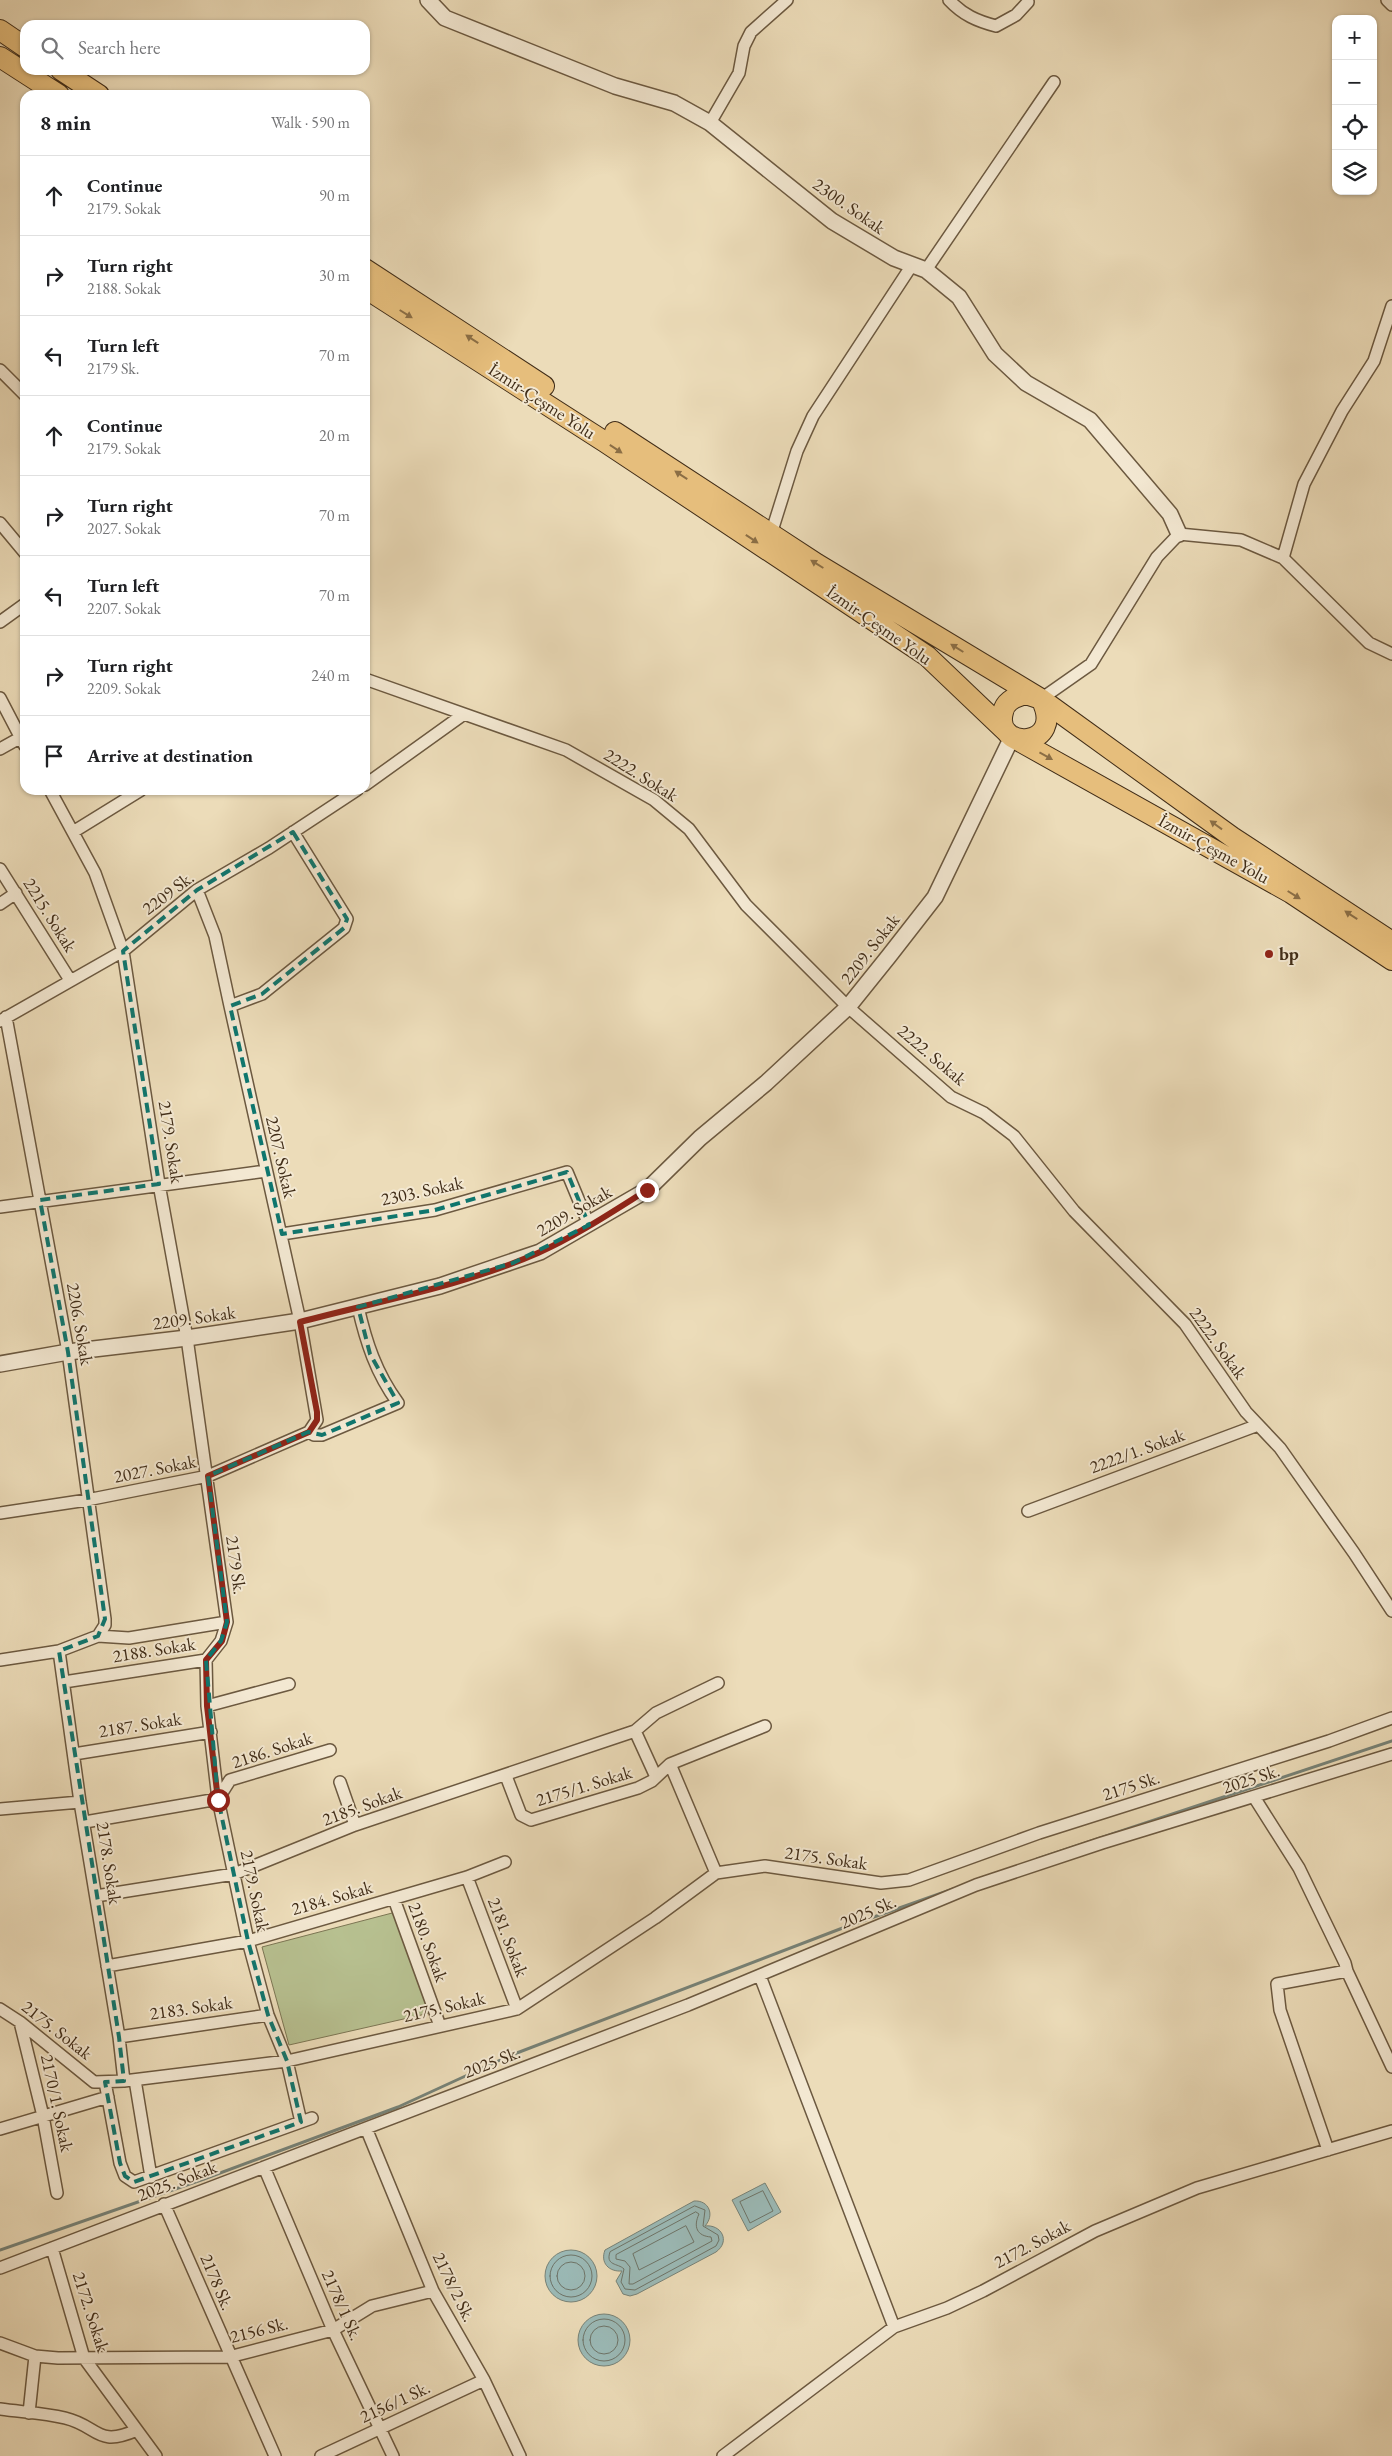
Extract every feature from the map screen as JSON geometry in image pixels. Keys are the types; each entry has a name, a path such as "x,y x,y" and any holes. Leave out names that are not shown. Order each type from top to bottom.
{"highway":[{"path":"0,30 20,44"},
{"path":"0,57 20,70"},
{"path":"28,75 51,90"},
{"path":"69,75 91,90"},
{"name":"İzmir-Çeşme Yolu","path":"370,272 771,534 1041,699 1232,837 1392,942"},
{"name":"İzmir-Çeşme Yolu","path":"370,291 605,442 927,656 1012,737 1291,892 1392,960"},
{"path":"1022,695 1041,699 1047,709 1047,718 1042,732 1029,740 1012,737 1004,728 1002,721 1004,707 1015,697 1022,695"}],"street":[{"name":"2300. Sokak","path":"428,0 445,18 615,86 674,103 710,123 832,221 894,258 919,268 959,297 994,354 1026,384 1090,420 1170,514 1179,534"},
{"path":"710,123 739,73 744,46 751,32 787,0"},
{"path":"949,0 958,10 976,21 996,26 1016,15 1028,2"},
{"path":"1387,0 1392,5"},
{"path":"771,534 797,451 814,416 1054,82"},
{"path":"1283,558 1304,484 1342,411 1374,361 1392,306"},
{"path":"0,370 20,390"},
{"path":"0,523 20,547"},
{"path":"1041,699 1091,664 1157,557 1179,534 1241,540 1283,558 1369,643 1392,654"},
{"path":"0,622 20,608"},
{"name":"2222. Sokak","path":"370,680 566,750 654,800 689,829 746,904 848,1007 951,1097 984,1113 1014,1136 1074,1211 1184,1324 1246,1412 1285,1456 1354,1553 1392,1611"},
{"path":"0,698 20,734"},
{"path":"370,781 464,714"},
{"name":"2209. Sokak","path":"0,1364 68,1352 188,1338 300,1322 440,1286 513,1263 540,1252 647,1190 700,1138 766,1083 848,1007 934,897 1012,737"},
{"path":"0,749 20,740"},
{"name":"2179. Sokak","path":"53,795 95,873 123,951 159,1184 188,1338 212,1513"},
{"path":"73,832 133,795"},
{"name":"2209 Sk.","path":"3,1020 123,951 198,890 349,795"},
{"path":"230,1006 262,994 344,928 347,919 293,832"},
{"name":"2215. Sokak","path":"0,869 70,980"},
{"name":"2207. Sokak","path":"198,890 214,936 266,1171 282,1234 317,1412 317,1420 309,1432"},
{"path":"0,904 16,893"},
{"name":"2206. Sokak","path":"3,1020 40,1200 68,1352 105,1619 102,1631 98,1636"},
{"path":"0,1207 40,1200 266,1171"},
{"name":"2303. Sokak","path":"282,1234 435,1210 567,1172 589,1225"},
{"path":"309,1432 314,1435 322,1435 398,1403 383,1382 370,1354 358,1307"},
{"name":"2222/1. Sokak","path":"1028,1511 1258,1425"},
{"name":"2027. Sokak","path":"0,1513 87,1500 208,1476 309,1432"},
{"name":"2179 Sk.","path":"212,1513 227,1622"},
{"path":"0,1660 59,1650 98,1636 129,1638 227,1622"},
{"name":"2188. Sokak","path":"64,1682 206,1660 222,1641 227,1622"},
{"name":"2178. Sokak","path":"59,1650 80,1802 85,1822 119,2037 151,2177"},
{"name":"2179. Sokak","path":"206,1660 207,1706 218,1800 248,1941 268,2015 287,2061 301,2122"},
{"name":"2185. Sokak","path":"96,1896 234,1874 355,1826 634,1731 656,1713 718,1683"},
{"path":"207,1706 289,1684"},
{"name":"2175 Sk.","path":"880,1883 909,1880 1039,1834 1329,1741 1392,1718"},
{"path":"716,1874 670,1764 765,1726"},
{"path":"634,1731 656,1777"},
{"name":"2187. Sokak","path":"74,1754 211,1732"},
{"name":"2186. Sokak","path":"218,1800 230,1780 330,1750"},
{"name":"2025 Sk.","path":"366,2128 497,2080 760,1976 976,1885 1102,1843 1392,1754"},
{"name":"2175/1. Sokak","path":"506,1776 522,1815 532,1820 638,1788 656,1777 670,1764"},
{"path":"340,1782 355,1826"},
{"path":"1254,1797 1299,1868 1343,1956 1347,1971 1392,2067"},
{"path":"85,1822 218,1800"},
{"path":"0,1809 80,1802"},
{"name":"2184. Sokak","path":"107,1966 248,1941 467,1877 505,1862"},
{"name":"2175. Sokak","path":"0,2009 20,2022 94,2082 130,2080 287,2061 517,2009 655,1918 716,1874 765,1866 880,1883"},
{"name":"2181. Sokak","path":"467,1877 517,2009"},
{"name":"2180. Sokak","path":"394,1899 440,2026"},
{"path":"1328,2150 1280,2010 1277,1984 1347,1971"},
{"path":"760,1976 894,2327"},
{"name":"2183. Sokak","path":"119,2037 268,2015"},
{"name":"2170/1. Sokak","path":"20,2022 43,2116 57,2193"},
{"path":"105,2082 120,2163 125,2176 134,2182 312,2118"},
{"path":"0,2129 108,2097"},
{"name":"2025. Sokak","path":"0,2268 366,2128"},
{"name":"2178/2 Sk.","path":"366,2128 433,2291 484,2380 520,2456"},
{"name":"2172. Sokak","path":"723,2456 894,2327 947,2308 983,2291 1095,2231 1197,2188 1392,2131"},
{"name":"2178/1 Sk.","path":"264,2167 333,2330 393,2456"},
{"name":"2178 Sk.","path":"164,2204 275,2456"},
{"name":"2172. Sokak","path":"52,2248 84,2358 156,2456"},
{"name":"2156 Sk.","path":"0,2343 35,2356 84,2358 230,2357 333,2330 372,2306 433,2291"},
{"path":"29,2413 35,2356"},
{"name":"2156/1 Sk.","path":"321,2456 484,2380"},
{"path":"0,2409 66,2418 107,2437 121,2437 137,2430"}],"highlighted area":[{"path":"293,832 347,919 344,928 262,994 230,1006 282,1234 435,1210 567,1172 589,1225 513,1263 358,1307 370,1354 398,1403 322,1435 308,1432 208,1476 227,1622 221,1641 206,1660 218,1799 248,1941 268,2015 287,2061 301,2122 134,2182 125,2176 120,2163 105,2082 124,2081 119,2037 59,1651 98,1636 105,1619 68,1352 40,1200 159,1184 123,951 197,890"}],"green space":[{"path":"396,1912 430,2013 289,2045 262,1947"}],"water":[{"path":"765,2183 781,2212 748,2231 732,2200"},
{"path":"694,2201 703,2203 709,2209 710,2217 705,2226 716,2228 722,2234 723,2243 720,2248 716,2252 637,2294 630,2296 623,2294 616,2281 622,2271 613,2270 607,2266 604,2259 605,2250"},
{"path":"571,2250 581,2252 589,2258 595,2266 597,2276 595,2286 589,2294 581,2300 571,2302 561,2300 553,2294 547,2286 545,2276 547,2266 553,2258 561,2252"},
{"path":"604,2314 614,2316 622,2322 628,2330 630,2340 628,2350 622,2358 614,2364 604,2366 594,2364 586,2358 580,2350 578,2340 580,2330 586,2322 594,2316"}],"waterway":[{"path":"1037,1859 1392,1741"},
{"path":"0,2250 204,2179 398,2107 509,2056 840,1929 953,1889"}],"place":[{"name":"bp","path":"1269,954"}],"route":[{"path":"218,1800 207,1706 206,1660 222,1641 227,1622 208,1476 309,1432 314,1426 317,1420 317,1412 300,1322 440,1286 513,1263 540,1252 603,1218 647,1190"}]}
